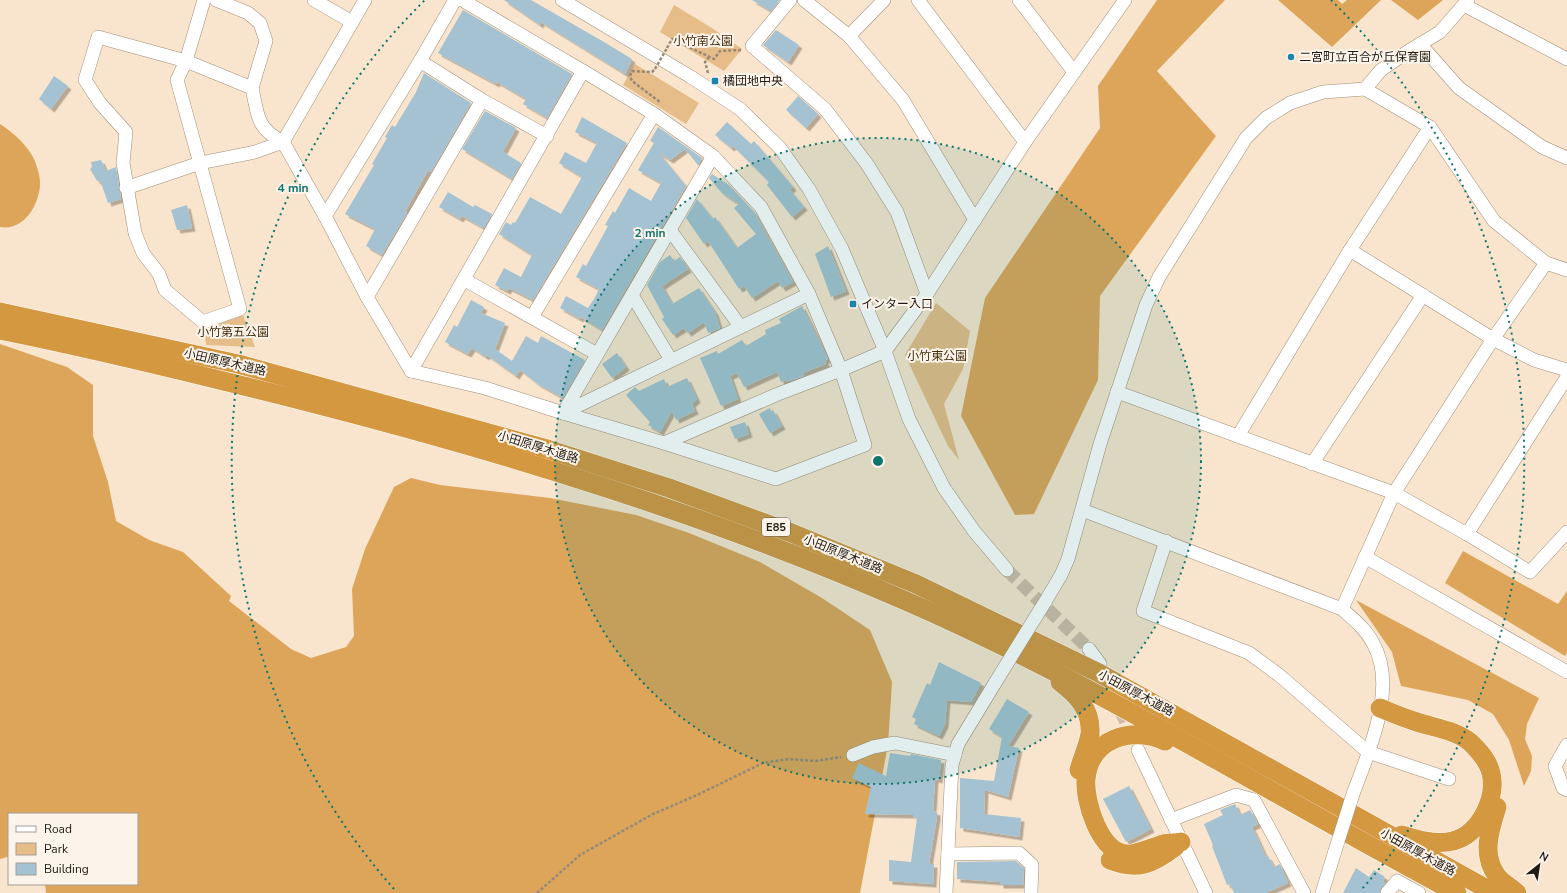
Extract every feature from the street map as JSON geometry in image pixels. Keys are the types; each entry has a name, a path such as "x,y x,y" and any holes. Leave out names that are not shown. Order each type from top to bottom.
{"highway":[{"name":"小田原厚木道路","path":"0,312 238,364 509,438 669,488 789,532 916,584 1078,662 1179,716 1362,821 1494,893"},
{"name":"小田原厚木道路","path":"0,330 237,384 388,422 558,472 663,505 783,550 907,601 1028,657 1457,893"},
{"path":"1028,657 1075,694 1084,705 1089,718 1090,734 1082,760 1076,789 1089,838 1097,850 1109,859 1122,865 1137,866 1150,863 1181,842"},
{"path":"1362,821 1416,840 1435,843 1454,841 1469,833 1481,820 1488,804 1492,788 1491,773 1485,757 1472,743 1456,734 1414,721 1380,708"},
{"path":"1380,708 1427,715 1454,723 1470,730 1484,742 1495,756 1501,773 1502,791 1490,828 1487,844 1489,859 1497,876 1517,893"},
{"path":"1181,842 1164,844 1127,854 1115,850 1104,840 1097,828 1087,794 1086,780 1089,767 1096,754 1106,743 1121,735 1137,733 1155,736 1212,761 1284,797"}],"street":[{"path":"204,0 186,61 177,80 240,309 203,322 165,290 159,274 143,253 135,234 126,188 123,163 126,132 100,103 85,80 98,37 186,61 252,88"},
{"path":"216,0 248,12 260,22 266,41 252,88 259,120 269,135 283,142 325,216 367,297 411,371 486,388 664,443 776,480 865,445 841,370 809,294 761,206 713,156 658,109 583,71 462,0"},
{"path":"314,0 352,22"},
{"path":"126,188 200,163 255,152 283,142 365,0"},
{"path":"325,216 420,61 455,0"},
{"path":"562,0 691,77 740,109 780,148 809,189 842,249 885,351 909,419 944,488 974,531 1007,570"},
{"path":"790,0 753,46 825,109 867,164 897,212 927,294"},
{"path":"804,0 849,36 903,100 975,220"},
{"path":"849,36 884,0"},
{"path":"918,0 1025,142"},
{"path":"1019,0 1074,72"},
{"path":"664,443 885,351 927,294 1025,142 1121,2"},
{"path":"1365,89 1381,70 1440,32 1466,3 1567,58"},
{"path":"1420,44 1459,88 1542,147 1567,158"},
{"path":"420,61 482,100 547,136"},
{"path":"411,371 465,280 583,71"},
{"path":"946,893 952,765 958,744 1061,575 1068,559 1100,444 1146,305 1159,276 1246,138 1266,118 1290,103 1306,96 1323,92 1365,89 1430,127 1494,221 1546,263 1567,270"},
{"path":"367,297 482,100"},
{"path":"532,317 658,109"},
{"path":"1238,436 1350,250 1430,127"},
{"path":"563,413 713,156"},
{"path":"670,230 740,326"},
{"path":"1350,250 1493,339 1534,360 1567,370"},
{"path":"1342,610 1394,493 1493,339 1546,263"},
{"path":"465,280 597,354"},
{"path":"563,413 740,326 809,294"},
{"path":"632,295 671,360"},
{"path":"1312,464 1423,295"},
{"path":"1467,534 1567,377"},
{"path":"1117,392 1394,493 1467,534 1530,572 1567,532"},
{"path":"1082,510 1166,541 1342,610 1361,626 1376,648 1383,678 1380,708 1368,752 1353,794 1322,893"},
{"path":"1166,541 1143,611 1250,653 1279,674 1368,752 1448,779"},
{"path":"1365,557 1567,672"},
{"path":"1089,648 1100,664"},
{"path":"853,755 873,747 895,743 955,755"},
{"path":"1567,745 1555,766 1563,788 1567,790"},
{"path":"1138,750 1206,893"},
{"path":"1170,820 1236,794 1254,800 1304,893"},
{"path":"948,854 1019,854 1032,865 1032,893"},
{"path":"1387,893 1397,881 1419,893"}],"path":[{"path":"658,109 658,99 632,82 630,76 632,71 652,72 672,39 714,59 720,51 735,51 753,46"},
{"path":"537,893 580,855 653,814 695,796 763,763 788,759 815,762 853,755"}],"green space":[{"name":"小竹南公園","path":"674,5 712,28 742,49 724,71 660,32"},
{"name":"小竹南公園","path":"635,64 699,103 686,124 623,85"},
{"name":"小竹東公園","path":"936,303 970,331 963,369 944,404 959,460 948,446 905,355"},
{"name":"小竹第五公園","path":"242,312 255,347 206,345 204,325"}],"shaded area":[{"path":"1157,0 1225,0 1157,71 1216,136 1100,296 1098,380 1034,514 1015,515 961,416 985,298 1100,128 1098,86"},
{"path":"1278,0 1338,0 1342,4 1347,0 1381,0 1332,47"},
{"path":"1391,0 1443,0 1418,20"},
{"path":"0,124 15,135 28,149 35,162 40,180 39,194 33,209 22,221 16,225 8,227 0,227"},
{"path":"0,344 67,367 93,385 93,436 108,482 116,521 149,540 183,552 231,596 229,601 291,649 311,658 346,647 354,636 352,589 365,549 394,487 411,478 440,485 550,498 636,515 689,533 760,562 822,598 870,630 892,682 888,745 860,893 46,893 45,885 138,885 138,813 8,813 8,858 0,859"},
{"path":"1463,551 1558,604 1567,591 1567,653 1565,656 1445,583"},
{"path":"1356,600 1539,698 1527,724 1525,739 1532,756 1531,771 1524,786 1509,740 1493,714 1468,700 1401,686 1392,652"}],"building":[{"path":"504,0 531,0 632,59 625,74 541,22 540,25"},
{"path":"752,0 780,0 771,11"},
{"path":"463,10 572,74 547,118 523,104 526,99 497,82 496,84 438,53"},
{"path":"776,30 799,45 788,62 763,45"},
{"path":"424,73 471,103 431,172 428,170 405,212 407,213 382,255 366,246 375,229 345,214 374,165 372,164 387,138 385,137 392,125 395,127 416,92"},
{"path":"54,76 68,86 51,109 39,99"},
{"path":"798,96 818,114 806,128 786,110"},
{"path":"485,111 516,128 503,152 521,163 512,179 462,149"},
{"path":"582,117 627,143 533,300 509,288 507,291 495,285 504,268 521,277 532,255 499,234 506,222 511,225 513,222 515,223 530,197 561,214 582,177 559,163 565,152 586,163 597,143 575,132"},
{"path":"727,122 751,144 754,141 793,187 790,190 804,207 792,217 767,185 769,182 733,146 731,148 715,135"},
{"path":"658,127 702,158 698,165 685,149 670,160 659,153 686,186 602,330 581,317 580,319 560,308 566,296 588,308 599,289 576,277 583,264 586,266 608,226 605,225 613,211 615,213 629,188 651,201 661,183 638,170 654,143 650,141"},
{"path":"101,160 106,171 116,167 121,199 108,203 100,180 97,181 90,169 92,167 91,162"},
{"path":"712,174 729,185 754,212 793,282 782,288 778,281 752,298 744,286 739,289 708,241 704,244 686,218 697,199 713,219 715,217 737,248 756,234 734,208 739,204 722,193 709,178"},
{"path":"448,192 473,207 475,205 492,214 484,228 462,216 460,219 439,207"},
{"path":"187,205 192,228 177,230 171,210"},
{"path":"828,246 846,291 831,297 815,254"},
{"path":"670,255 674,261 680,257 688,269 662,286 672,304 699,288 715,312 720,328 708,333 704,322 688,333 684,328 673,335 662,319 664,317 647,285 660,262"},
{"path":"471,300 484,307 481,313 505,323 495,349 512,361 526,336 538,343 541,336 585,360 563,398 538,384 520,370 516,376 487,355 486,357 472,348 468,354 445,342 454,325 457,327"},
{"path":"802,306 828,359 825,360 826,364 802,373 804,376 789,381 787,380 781,382 777,372 744,387 737,373 730,376 738,399 721,406 700,358 717,351 718,354 742,340 746,346 766,334 765,330 781,323 779,319"},
{"path":"617,353 626,367 612,378 602,364"},
{"path":"687,378 697,399 692,404 695,411 676,420 672,411 660,432 648,425 650,422 626,395 635,387 639,391 664,379 667,387"},
{"path":"770,408 771,411 773,410 782,426 770,433 759,414"},
{"path":"745,422 749,434 735,439 730,427"},
{"path":"939,662 981,683 971,702 947,700 945,724 939,736 914,724 916,719 912,717 927,683 930,685"},
{"path":"1007,699 1029,712 1008,746 1019,748 1008,797 985,790 984,814 1021,818 1019,837 960,828 960,778 994,781 1002,737 989,729"},
{"path":"890,753 910,756 911,754 941,760 939,780 935,779 933,811 937,812 937,817 929,864 934,864 933,884 889,881 889,860 911,862 917,818 913,817 913,815 865,814 871,787 852,778 859,763 886,776"},
{"path":"1129,786 1151,829 1126,842 1103,799"},
{"path":"1235,804 1240,815 1250,810 1258,824 1252,827 1266,857 1268,856 1274,867 1280,864 1288,883 1265,893 1234,893 1230,884 1227,885 1204,824 1223,815 1220,810"},
{"path":"1016,861 1024,868 1023,885 1000,885 1000,882 957,879 957,862"},
{"path":"1356,868 1369,877 1374,870 1385,877 1383,881 1385,883 1379,893 1343,893"}],"tunnel":[{"path":"1007,570 1089,649"},
{"path":"1105,675 1134,741"}],"place":[{"name":"二宮町立百合が丘保育園","path":"1291,57"},
{"name":"橘団地中央","path":"715,81"},
{"name":"インター入口","path":"853,304"}]}
